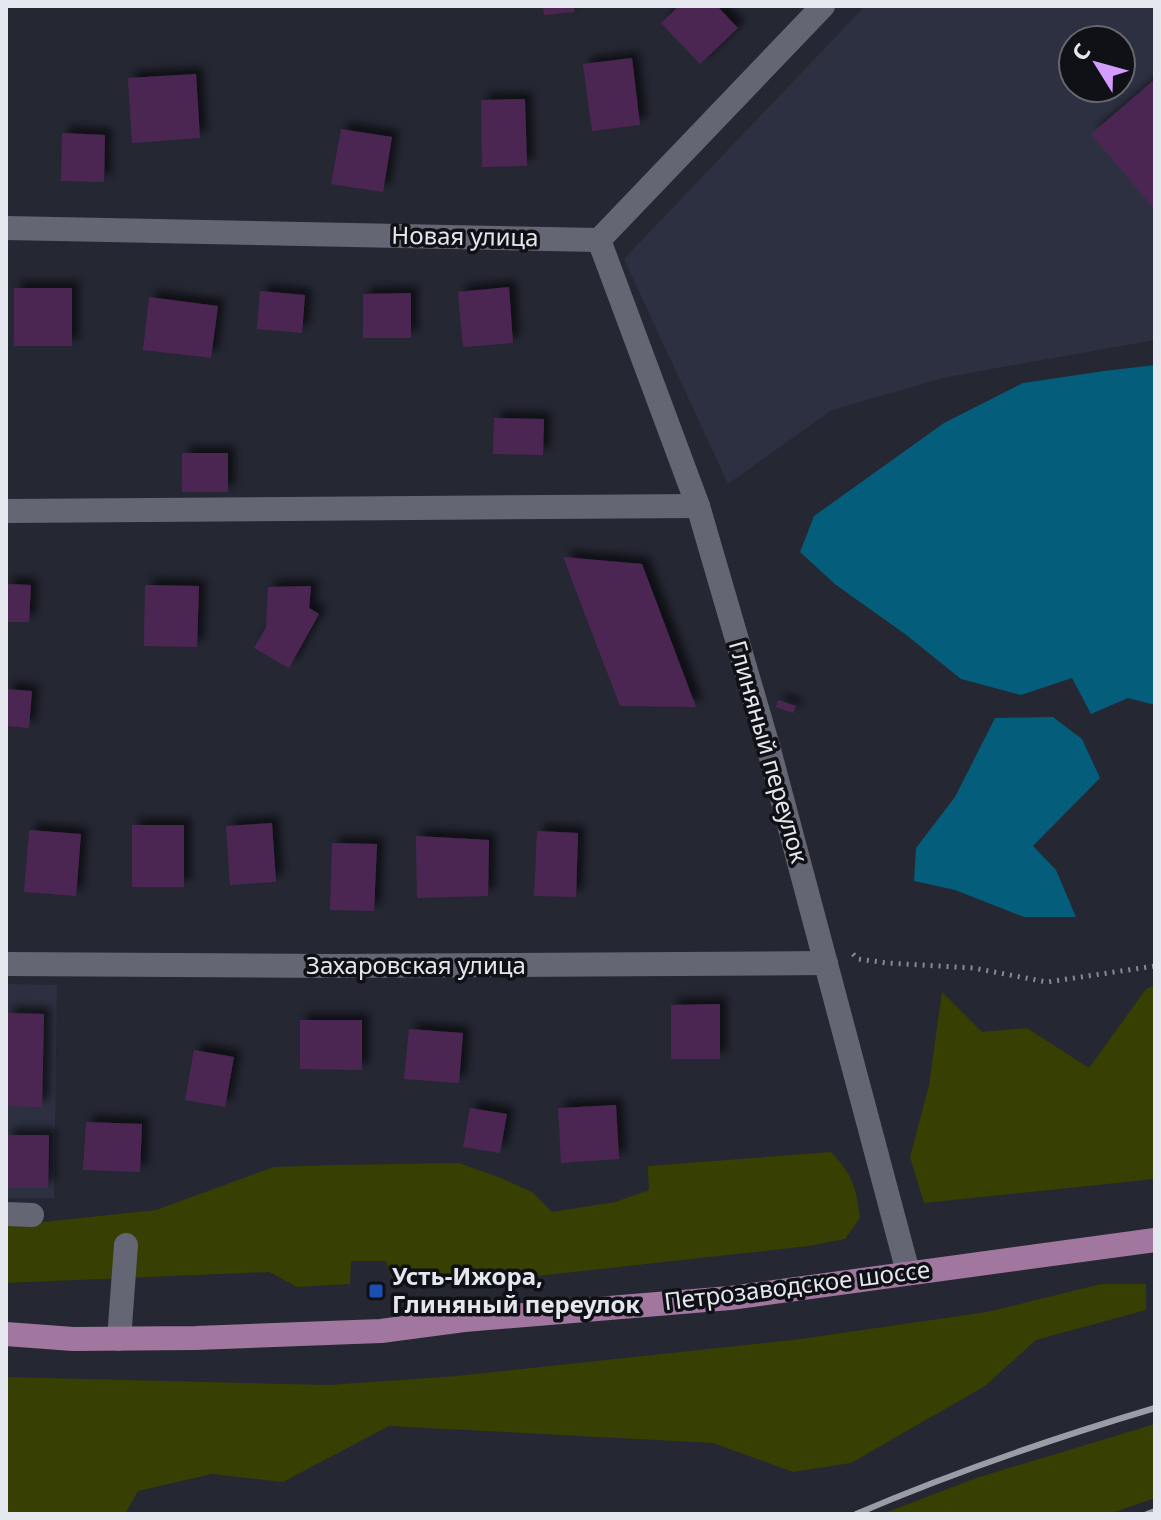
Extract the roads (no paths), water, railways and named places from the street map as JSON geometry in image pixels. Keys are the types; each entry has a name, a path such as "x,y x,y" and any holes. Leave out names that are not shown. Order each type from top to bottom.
{"main road":[{"name":"Петрозаводское шоссе","path":"6,1334 119,1339 381,1331 464,1320 730,1298 1155,1240"}],"street":[{"path":"599,240 823,6"},
{"name":"Новая улица","path":"6,228 599,240"},
{"name":"Глиняный переулок","path":"599,240 698,506 768,746 908,1272"},
{"path":"6,511 698,506"},
{"name":"Захаровская улица","path":"6,964 348,966 826,963"},
{"path":"6,1214 32,1215"},
{"path":"119,1339 126,1245"}],"water":[{"path":"1155,365 1155,705 1128,698 1091,714 1072,678 1021,695 961,679 836,585 800,552 814,516 944,423 1023,383"},
{"path":"1053,717 1082,739 1100,778 1033,846 1056,870 1076,917 1024,917 955,890 914,881 916,848 955,797 995,718"}],"railway":[{"path":"856,1514 1004,1456 1155,1408"},
{"path":"1147,1514 1155,1511"}],"place":[{"name":"Усть-Ижора, Глиняный переулок","path":"376,1291"}]}
